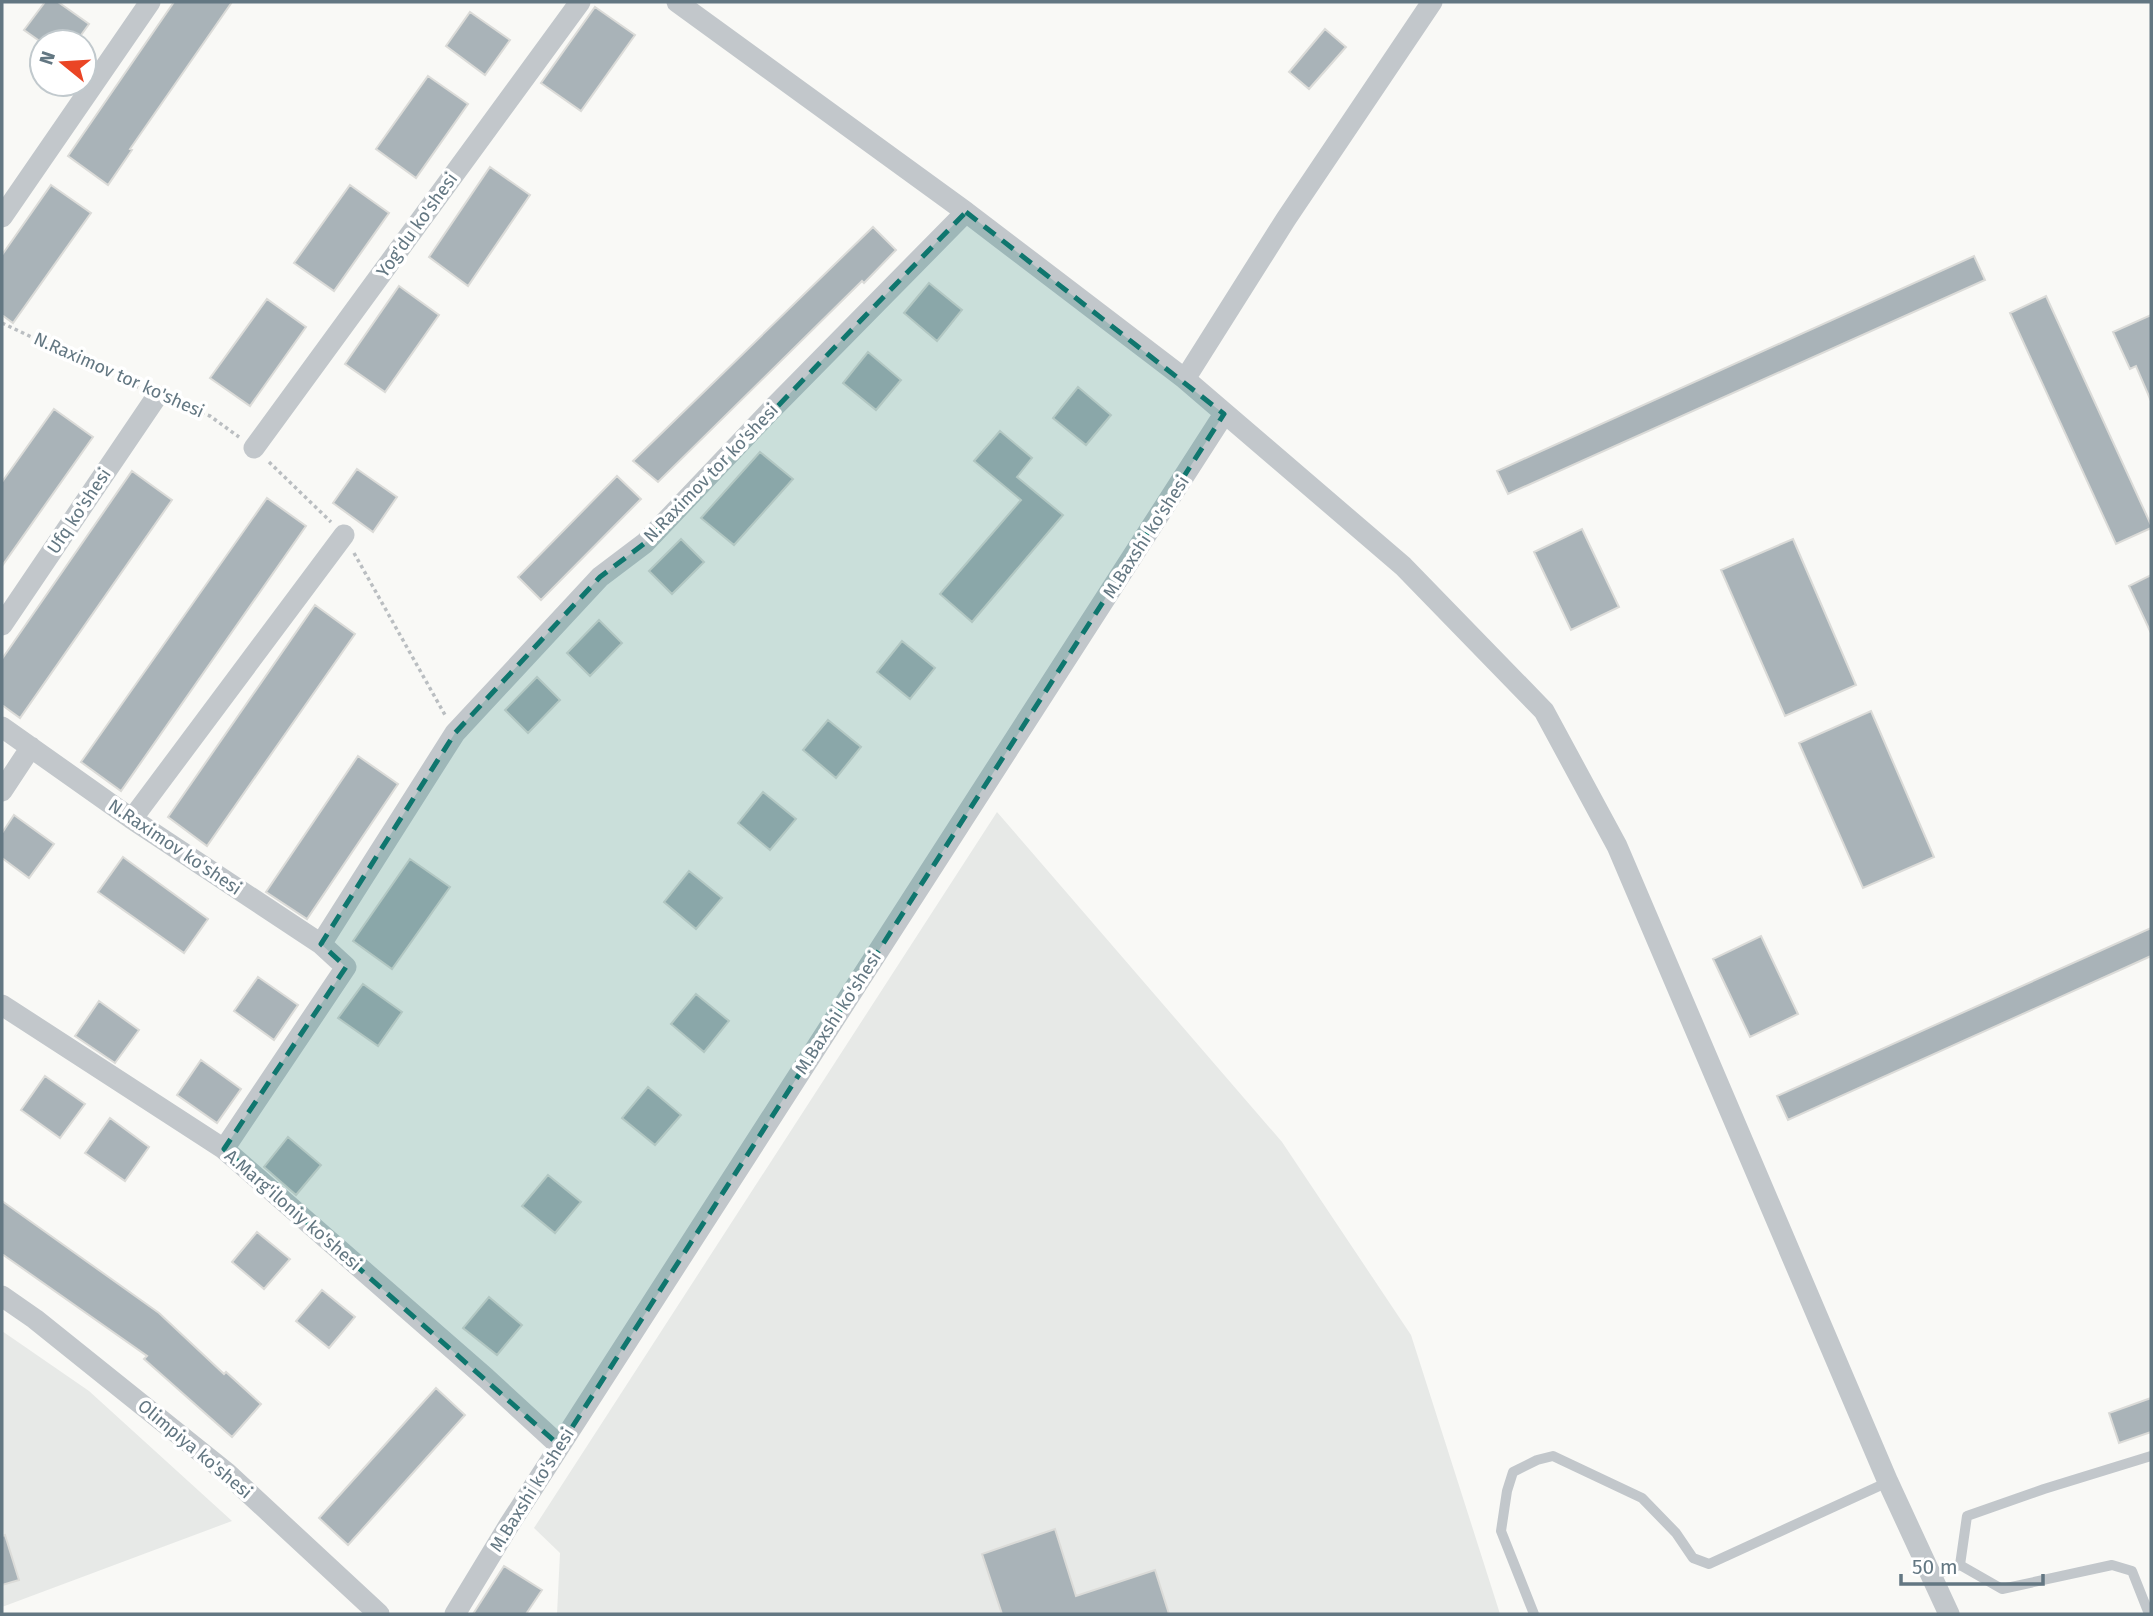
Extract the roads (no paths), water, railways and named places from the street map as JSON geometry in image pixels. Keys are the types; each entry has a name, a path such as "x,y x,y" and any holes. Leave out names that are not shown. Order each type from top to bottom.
{"street":[{"path":"2,217 150,2"},
{"name":"Yog'du ko'shesi","path":"254,448 580,2"},
{"path":"677,2 966,212 1185,379 1403,566 1544,711 1617,846 1888,1482 1949,1614"},
{"path":"1185,379 1286,219 1432,2"},
{"name":"N.Raximov tor ko'shesi","path":"321,944 455,733 600,577 645,543 966,212"},
{"name":"Ufq ko'shesi","path":"2,625 157,396"},
{"name":"M.Baxshi ko'shesi","path":"455,1614 559,1446 1224,414"},
{"path":"132,819 344,535"},
{"name":"N.Raximov ko'shesi","path":"2,727 132,819 321,944 346,967 224,1149"},
{"path":"2,791 31,747"},
{"name":"A.Marg'iloniy ko'shesi","path":"2,1005 224,1149 486,1378 559,1446"},
{"name":"Olimpiya ko'shesi","path":"2,1296 35,1319 227,1474 379,1614"}],"lane":[{"path":"1534,1614 1501,1531 1513,1472 1537,1460 1553,1456 1643,1498 1675,1533 1693,1558 1709,1564 1888,1482"},
{"path":"1960,1565 1968,1516 2043,1489 2151,1456"},
{"path":"1931,1577 1960,1565"},
{"path":"1960,1565 2002,1589 2112,1565 2132,1572 2149,1614"}]}
